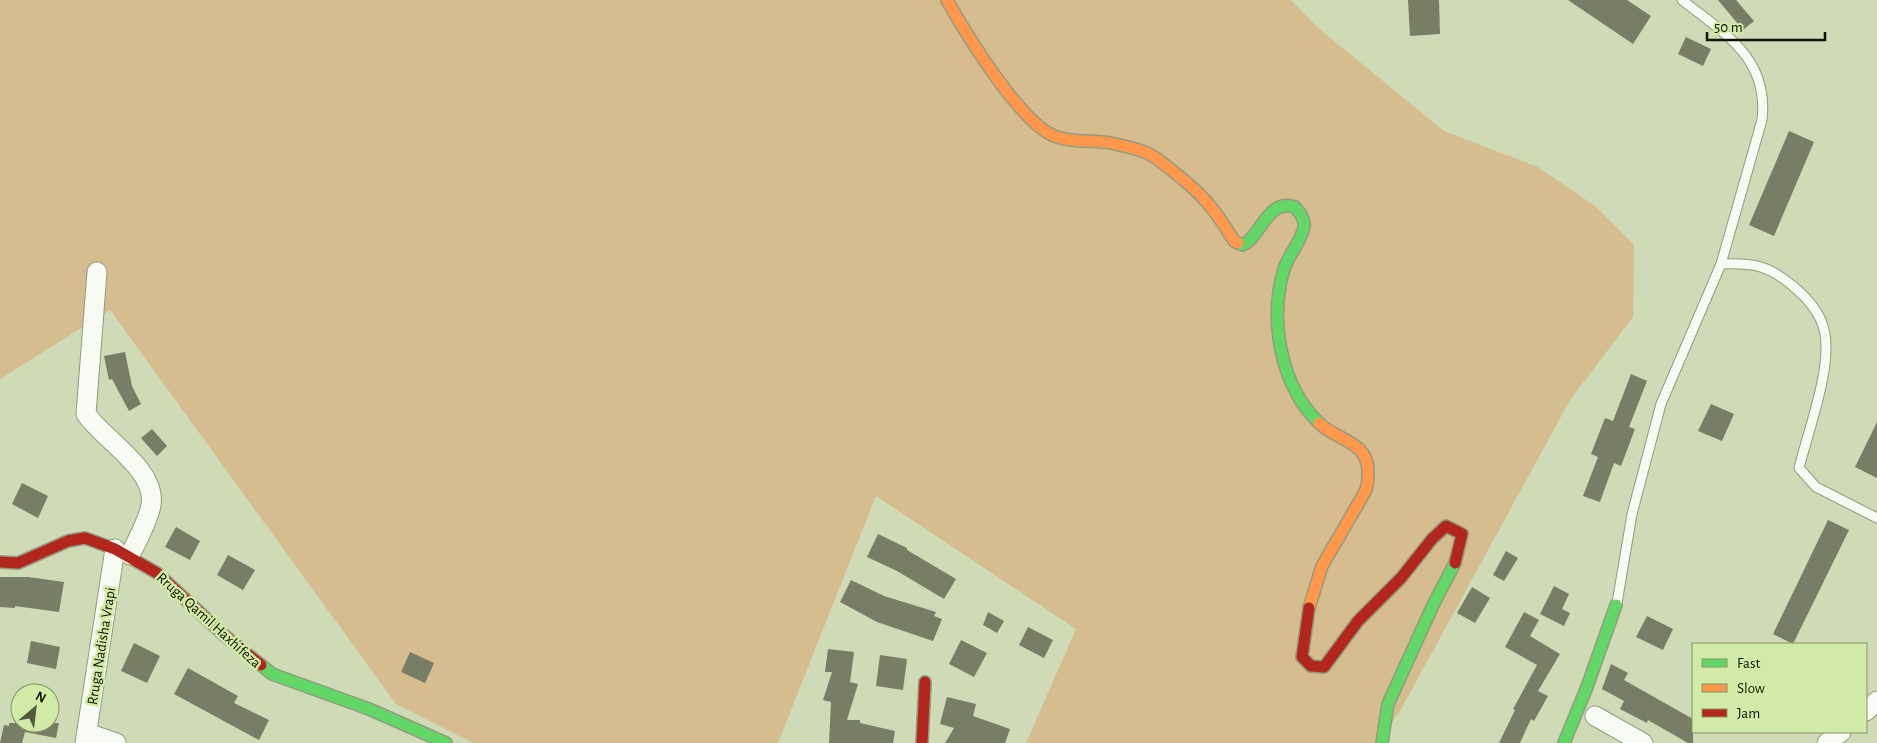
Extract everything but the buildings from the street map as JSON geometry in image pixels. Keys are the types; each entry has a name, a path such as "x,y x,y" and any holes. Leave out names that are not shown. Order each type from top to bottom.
{"street":[{"path":"947,0 968,38 1024,112 1038,126 1062,138 1108,142 1149,154 1198,191 1218,213 1234,241 1243,245 1252,241 1273,211 1283,205 1295,207 1303,216 1303,230 1288,258 1279,289 1277,330 1283,357 1296,389 1313,418 1322,426 1356,442 1364,450 1368,465 1368,485 1318,574 1309,604 1302,657 1304,662 1316,668 1324,667 1358,621 1400,578 1432,539 1446,526 1462,534 1457,560 1434,603 1388,704 1382,743"},
{"name":"Rruga Nadisha Vrapi","path":"86,738 122,552 151,507 152,491 137,467 94,426 86,414 97,272"},
{"name":"Rruga Qamil Haxhifeza","path":"0,562 18,563 68,541 85,538 122,552 157,573 252,659 272,674 369,709 446,743"},
{"path":"1564,743 1587,687 1616,605"},
{"path":"922,743 925,682"},
{"path":"1867,710 1877,701"},
{"path":"1594,716 1643,743"},
{"path":"1827,743 1840,733"},
{"path":"86,738 116,743"}],"lane":[{"path":"1616,605 1632,514 1661,404 1721,264 1762,120 1764,102 1760,79 1750,60 1727,34 1682,0"},
{"path":"1721,264 1752,263 1780,275 1809,300 1824,326 1827,350 1821,388 1799,468 1816,487 1877,518"}],"shaded area":[{"path":"0,0 1291,0 1317,27 1444,131 1538,167 1595,206 1634,245 1633,317 1570,400 1399,713 1375,743 1026,743 1076,629 876,496 778,743 473,743 396,704 110,310 0,379"}],"traffic: fast":[{"path":"1238,243 1243,245 1249,241 1268,216 1280,207 1295,207 1303,219 1304,227 1298,243 1284,269 1278,309 1278,330 1281,351 1295,390 1306,408 1319,423"},
{"path":"1382,743 1388,704 1434,603 1455,563"},
{"path":"1564,743 1587,687 1616,605"},
{"path":"261,665 272,674 369,709 446,743"}],"traffic: slow":[{"path":"947,0 995,76 1010,96 1040,128 1061,138 1111,143 1153,156 1198,193 1213,209 1234,241 1238,243"},
{"path":"1309,608 1322,566 1365,492 1368,481 1367,462 1358,448 1319,423"}],"traffic: jam":[{"path":"1309,608 1302,657 1311,666 1324,667 1358,621 1401,578 1432,539 1446,526 1462,534 1455,563"},
{"path":"0,562 18,563 68,541 85,538 115,549 157,573 225,636 261,665"},
{"path":"922,743 925,682"}]}
